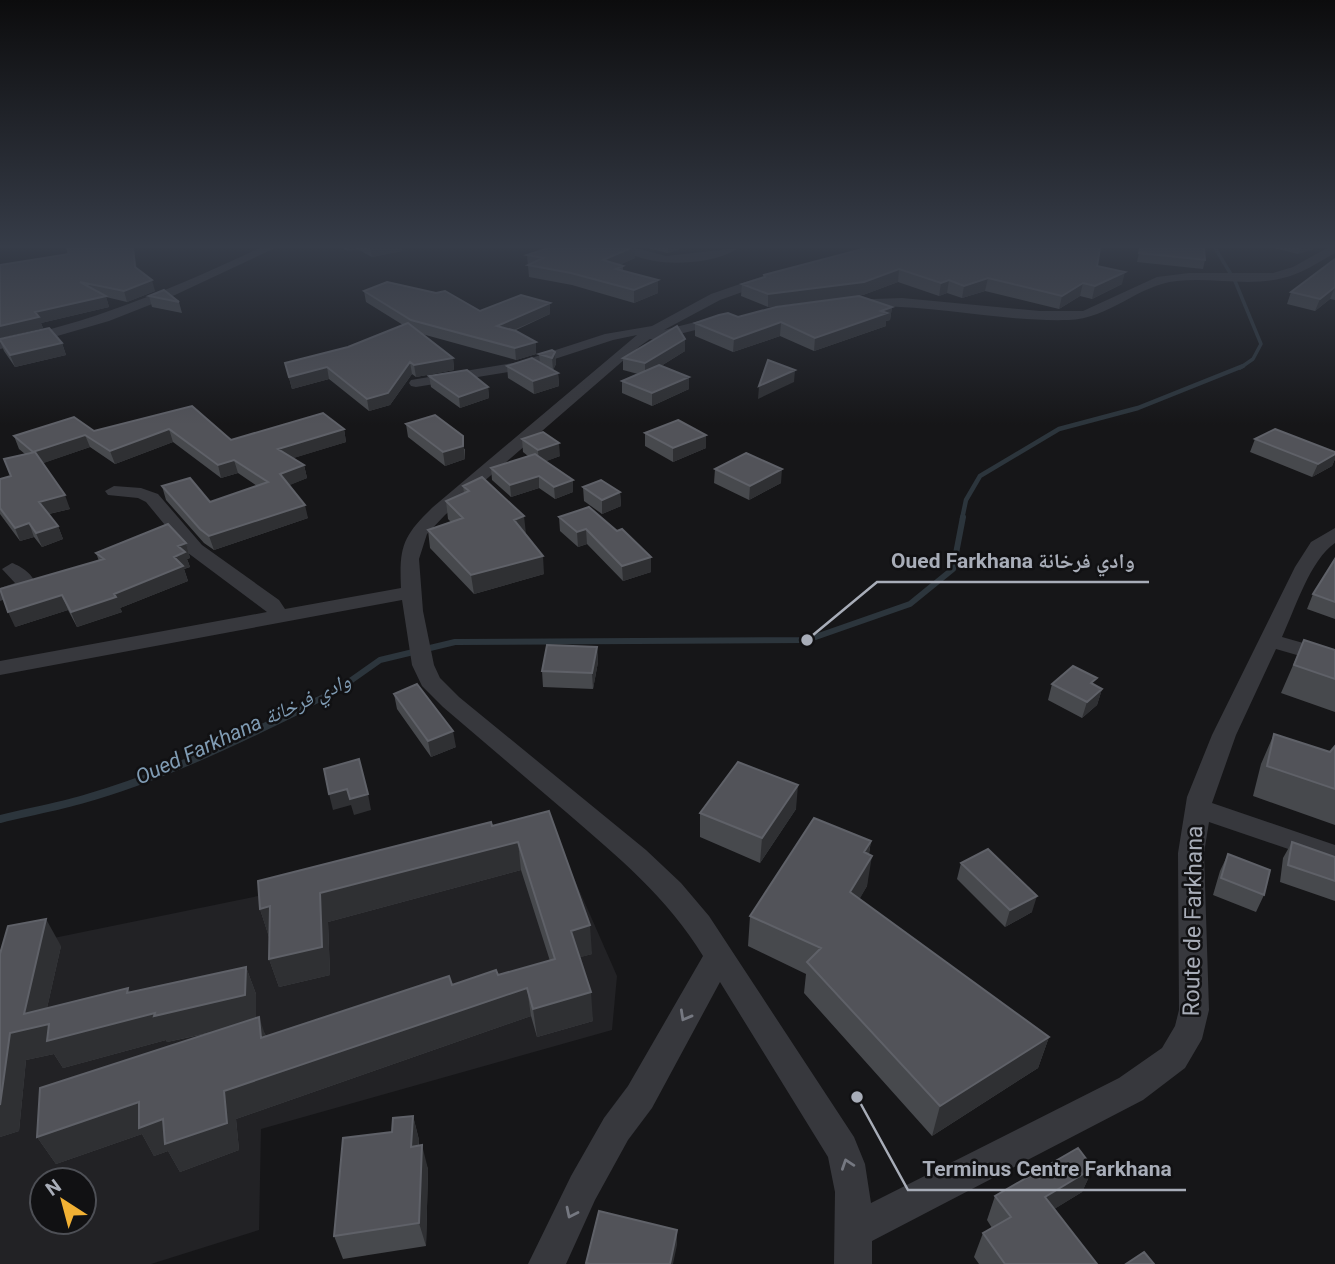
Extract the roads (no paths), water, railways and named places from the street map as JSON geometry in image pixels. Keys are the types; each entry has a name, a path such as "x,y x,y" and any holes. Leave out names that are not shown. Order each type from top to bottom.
{"street":[{"path":"0,345 50,336 111,318 136,307"},
{"path":"694,307 656,327 635,344 439,511 418,532 409,559 412,602 423,665 430,681 637,856 699,924 842,1149 856,1199 850,1253"},
{"path":"966,307 1082,315 1109,307"},
{"path":"635,344 718,321 688,321 674,316"},
{"path":"416,383 521,366 610,337 656,327"},
{"path":"114,491 141,493 152,498 195,549 272,604 280,617"},
{"name":"Route de Farkhana","path":"850,1253 1131,1089 1160,1070 1181,1051 1190,1032 1194,1010 1191,853 1198,808 1212,762 1305,567 1318,545 1335,535"},
{"path":"0,595 25,586 26,582 12,569"},
{"path":"0,668 280,617 412,602"},
{"path":"1269,640 1335,659"},
{"path":"1198,808 1335,855"},
{"path":"547,1264 609,1141 640,1097 718,957"}],"waterway":[{"name":"Oued Farkhana وادي فرخانة","path":"1243,366 1253,359 1261,344 1246,307"},
{"name":"Oued Farkhana وادي فرخانة","path":"962,519 966,500 980,476 1059,429 1138,408 1243,366"},
{"name":"Oued Farkhana وادي فرخانة","path":"295,711 336,691 380,660 455,642 807,640 910,604 953,569 963,517"},
{"name":"Oued Farkhana وادي فرخانة","path":"0,819 112,791 220,748 299,710"}],"place":[{"name":"Oued Farkhana وادي فرخانة","path":"807,640"},
{"name":"Terminus Centre Farkhana","path":"857,1097"}]}
